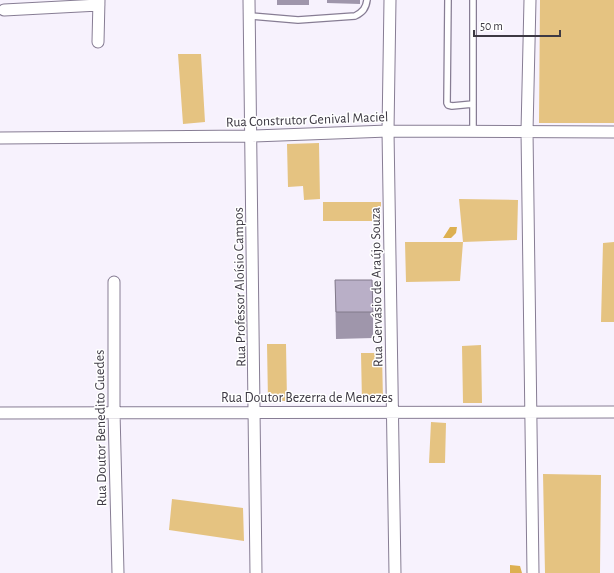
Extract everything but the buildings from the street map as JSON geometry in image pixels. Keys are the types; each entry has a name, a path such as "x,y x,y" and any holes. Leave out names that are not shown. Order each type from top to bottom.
{"street":[{"name":"Rua Professor Aloísio Campos","path":"249,0 252,136 256,573"},
{"name":"Rua Gervásio de Araújo Souza","path":"390,0 388,131 394,573"},
{"path":"530,0 527,131 533,573"},
{"path":"4,10 99,3 98,42"},
{"name":"Rua Construtor Genival Maciel","path":"0,141 252,136 388,131 614,132"},
{"name":"Rua Doutor Benedito Guedes","path":"114,282 114,412 118,573"},
{"name":"Rua Doutor Bezerra de Menezes","path":"0,413 614,412"}],"lane":[{"path":"250,16 298,20 356,16 362,13 366,6 367,0"},
{"path":"448,0 447,102 448,105 452,106 473,104"},
{"path":"473,0 473,131"}],"shaded area":[{"path":"540,0 614,0 614,123 539,123"},
{"path":"178,54 201,54 205,122 183,124"},
{"path":"319,143 320,199 304,200 303,186 288,187 287,144"},
{"path":"459,199 518,200 517,240 463,242"},
{"path":"323,202 381,202 381,221 323,221"},
{"path":"450,227 457,227 456,233 451,238 443,238"},
{"path":"405,242 463,242 460,281 406,282"},
{"path":"614,242 614,322 601,322 603,243"},
{"path":"267,344 286,344 287,401 268,401"},
{"path":"481,345 482,403 463,403 462,346"},
{"path":"361,353 382,353 383,401 362,402"},
{"path":"431,422 446,423 445,463 429,463"},
{"path":"543,474 601,475 600,573 545,573"},
{"path":"172,499 243,508 244,541 169,530"},
{"path":"510,565 520,566 522,573 510,573"}]}
